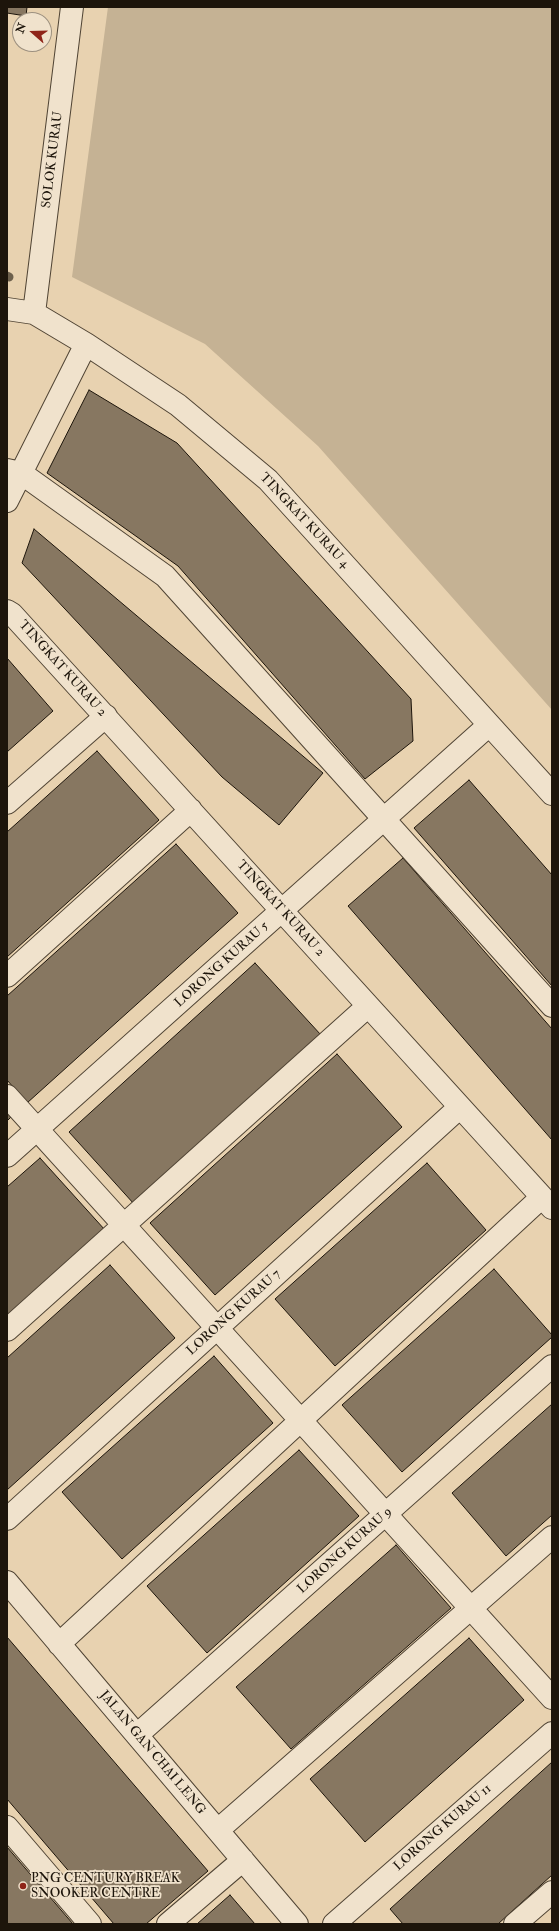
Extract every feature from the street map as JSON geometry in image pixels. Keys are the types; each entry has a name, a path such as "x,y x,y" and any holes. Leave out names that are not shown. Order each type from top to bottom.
{"street":[{"name":"SOLOK KURAU","path":"34,313 72,7"},
{"name":"TINGKAT KURAU 4","path":"7,309 34,313 86,344 178,405 268,480 552,794"},
{"path":"7,501 14,472 86,344"},
{"path":"14,472 165,576 552,1006"},
{"name":"TINGKAT KURAU 2","path":"9,614 106,716 547,1203"},
{"path":"7,803 106,716"},
{"name":"LORONG KURAU 5","path":"7,1156 489,725"},
{"path":"7,976 191,810"},
{"path":"7,1330 125,1226 368,1006"},
{"path":"7,1096 552,1698"},
{"name":"LORONG KURAU 7","path":"7,1518 460,1107"},
{"path":"59,1644 301,1420 547,1203"},
{"name":"LORONG KURAU 9","path":"137,1735 552,1366"},
{"path":"218,1830 552,1537"},
{"name":"JALAN GAN CHAI LENG","path":"7,1582 297,1924"},
{"name":"LORONG KURAU 11","path":"334,1924 552,1733"},
{"path":"7,1827 90,1924"},
{"path":"168,1924 243,1860"},
{"path":"515,1924 552,1892"}],"shaded area":[{"path":"108,7 552,7 552,710 318,446 205,344 72,277"}],"building":[{"path":"7,7 27,7 26,12 7,13"},
{"path":"89,390 177,443 411,699 413,741 365,779 178,566 47,473"},
{"path":"34,529 323,773 279,825 222,777 22,563"},
{"path":"7,658 53,711 7,752"},
{"path":"97,751 159,820 7,957 7,832"},
{"path":"469,780 552,875 552,986 414,828"},
{"path":"176,844 238,913 27,1103 7,1080 7,996"},
{"path":"403,858 552,1029 552,1140 348,906"},
{"path":"255,963 321,1035 134,1204 69,1132"},
{"path":"337,1054 402,1127 215,1295 150,1223"},
{"path":"7,1112 11,1117 7,1121"},
{"path":"40,1158 105,1230 7,1319 7,1187"},
{"path":"427,1163 486,1230 335,1366 275,1299"},
{"path":"110,1265 175,1338 7,1490 7,1358"},
{"path":"494,1269 552,1335 552,1337 402,1472 342,1405"},
{"path":"214,1356 273,1423 122,1559 62,1492"},
{"path":"552,1404 552,1515 506,1556 452,1493"},
{"path":"299,1450 359,1516 207,1653 147,1586"},
{"path":"396,1545 451,1608 291,1749 236,1687"},
{"path":"7,1637 208,1871 146,1924 114,1924 7,1799"},
{"path":"469,1638 524,1700 365,1842 310,1779"},
{"path":"552,1762 552,1875 498,1924 403,1924 390,1909"},
{"name":"PNG CENTURY BREAK SNOOKER CENTRE","path":"7,1847 73,1924 7,1924"},
{"path":"230,1895 255,1924 197,1924"}],"place":[{"name":"PNG CENTURY BREAK SNOOKER CENTRE","path":"23,1886"}]}
